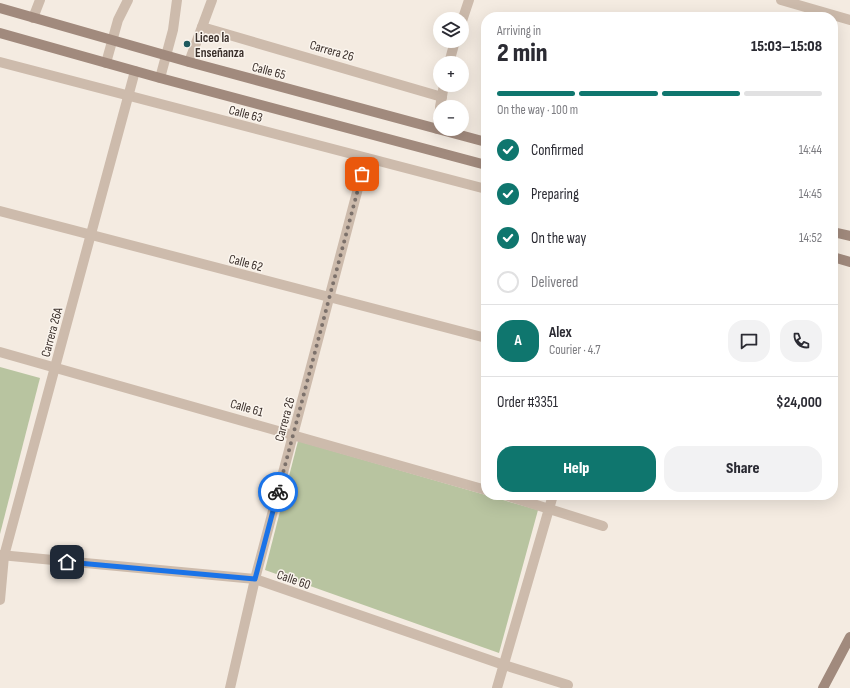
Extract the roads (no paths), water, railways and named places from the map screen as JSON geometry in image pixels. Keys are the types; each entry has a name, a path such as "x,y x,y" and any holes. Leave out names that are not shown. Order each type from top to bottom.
{"street":[{"path":"33,18 40,0"},
{"path":"106,63 118,20 128,0"},
{"path":"160,78 174,25 177,0"},
{"path":"189,62 212,0"},
{"path":"465,12 469,0"},
{"path":"781,0 822,12"},
{"name":"Calle 65","path":"0,8 189,62 433,128"},
{"path":"838,17 850,20"},
{"name":"Carrera 26","path":"202,27 433,101"},
{"path":"0,33 160,78 481,164"},
{"name":"Calle 63","path":"0,62 481,188"},
{"name":"Carrera 26A","path":"0,600 2,556 135,71"},
{"name":"Calle 65","path":"463,136 481,141"},
{"name":"Carrera 26","path":"230,688 255,579 366,158"},
{"name":"Calle 62","path":"0,211 481,337"},
{"path":"838,233 850,236"},
{"path":"838,259 850,262"},
{"name":"Calle 61","path":"0,352 55,366 481,489"},
{"path":"522,500 603,526"},
{"path":"497,688 552,500"},
{"name":"Calle 60","path":"2,556 255,579 504,665 568,685"},
{"path":"823,688 850,637"}],"place":[{"name":"Liceo la Enseñanza","path":"187,44"}]}
